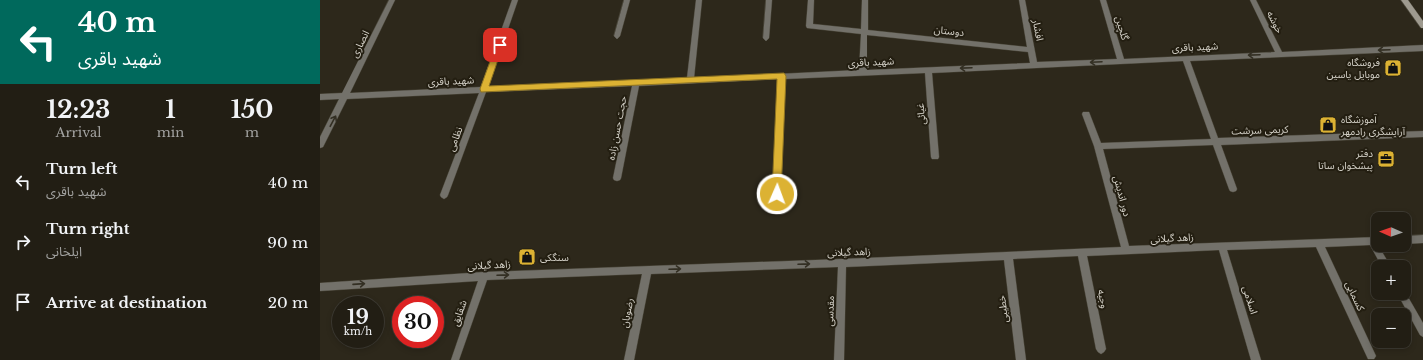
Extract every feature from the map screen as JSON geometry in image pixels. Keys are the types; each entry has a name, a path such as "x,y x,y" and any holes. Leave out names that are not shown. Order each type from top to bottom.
{"main road":[{"path":"1404,0 1423,26"}],"street":[{"name":"انصاری","path":"320,145 392,0"},
{"name":"نظامی","path":"444,195 484,89 515,0"},
{"path":"617,36 627,0"},
{"path":"690,80 699,0"},
{"path":"766,38 769,0"},
{"name":"دوستان","path":"811,0 809,26 1032,50"},
{"path":"863,72 864,0"},
{"name":"افشار","path":"1022,0 1034,65"},
{"name":"گلچین","path":"1104,0 1121,61"},
{"name":"خوشه","path":"1253,0 1280,54"},
{"name":"شهید باقری","path":"320,97 1423,48"},
{"path":"1185,58 1233,189"},
{"name":"غیائی","path":"928,69 935,157"},
{"path":"777,194 782,76"},
{"name":"حجت حسن زاده","path":"617,178 636,82"},
{"name":"دور اندیش","path":"1086,114 1098,146 1126,251"},
{"name":"کریمی سرشت","path":"1098,146 1423,134"},
{"path":"1411,240 1423,239"},
{"name":"زاهد گیلانی","path":"320,287 484,276 1371,241"},
{"name":"کسمایی","path":"1319,244 1371,356"},
{"name":"اسلامی","path":"1222,246 1256,360"},
{"name":"وجیه","path":"1082,253 1101,349"},
{"name":"خطیبی","path":"1008,256 1020,360"},
{"name":"مقدسی","path":"839,360 842,263"},
{"name":"رضویان","path":"629,360 647,270"},
{"name":"شقایق","path":"455,359 484,276"},
{"path":"1405,300 1423,332"}],"place":[{"name":"فروشگاه موبایل یاسین","path":"1393,68"},
{"name":"آموزشگاه آرایشگری رادمهر","path":"1328,125"},
{"name":"دفتر پیشخوان ساتا","path":"1386,159"},
{"name":"سنگکی","path":"527,257"}],"route":[{"path":"500,45 484,89 782,76 777,194"}]}
